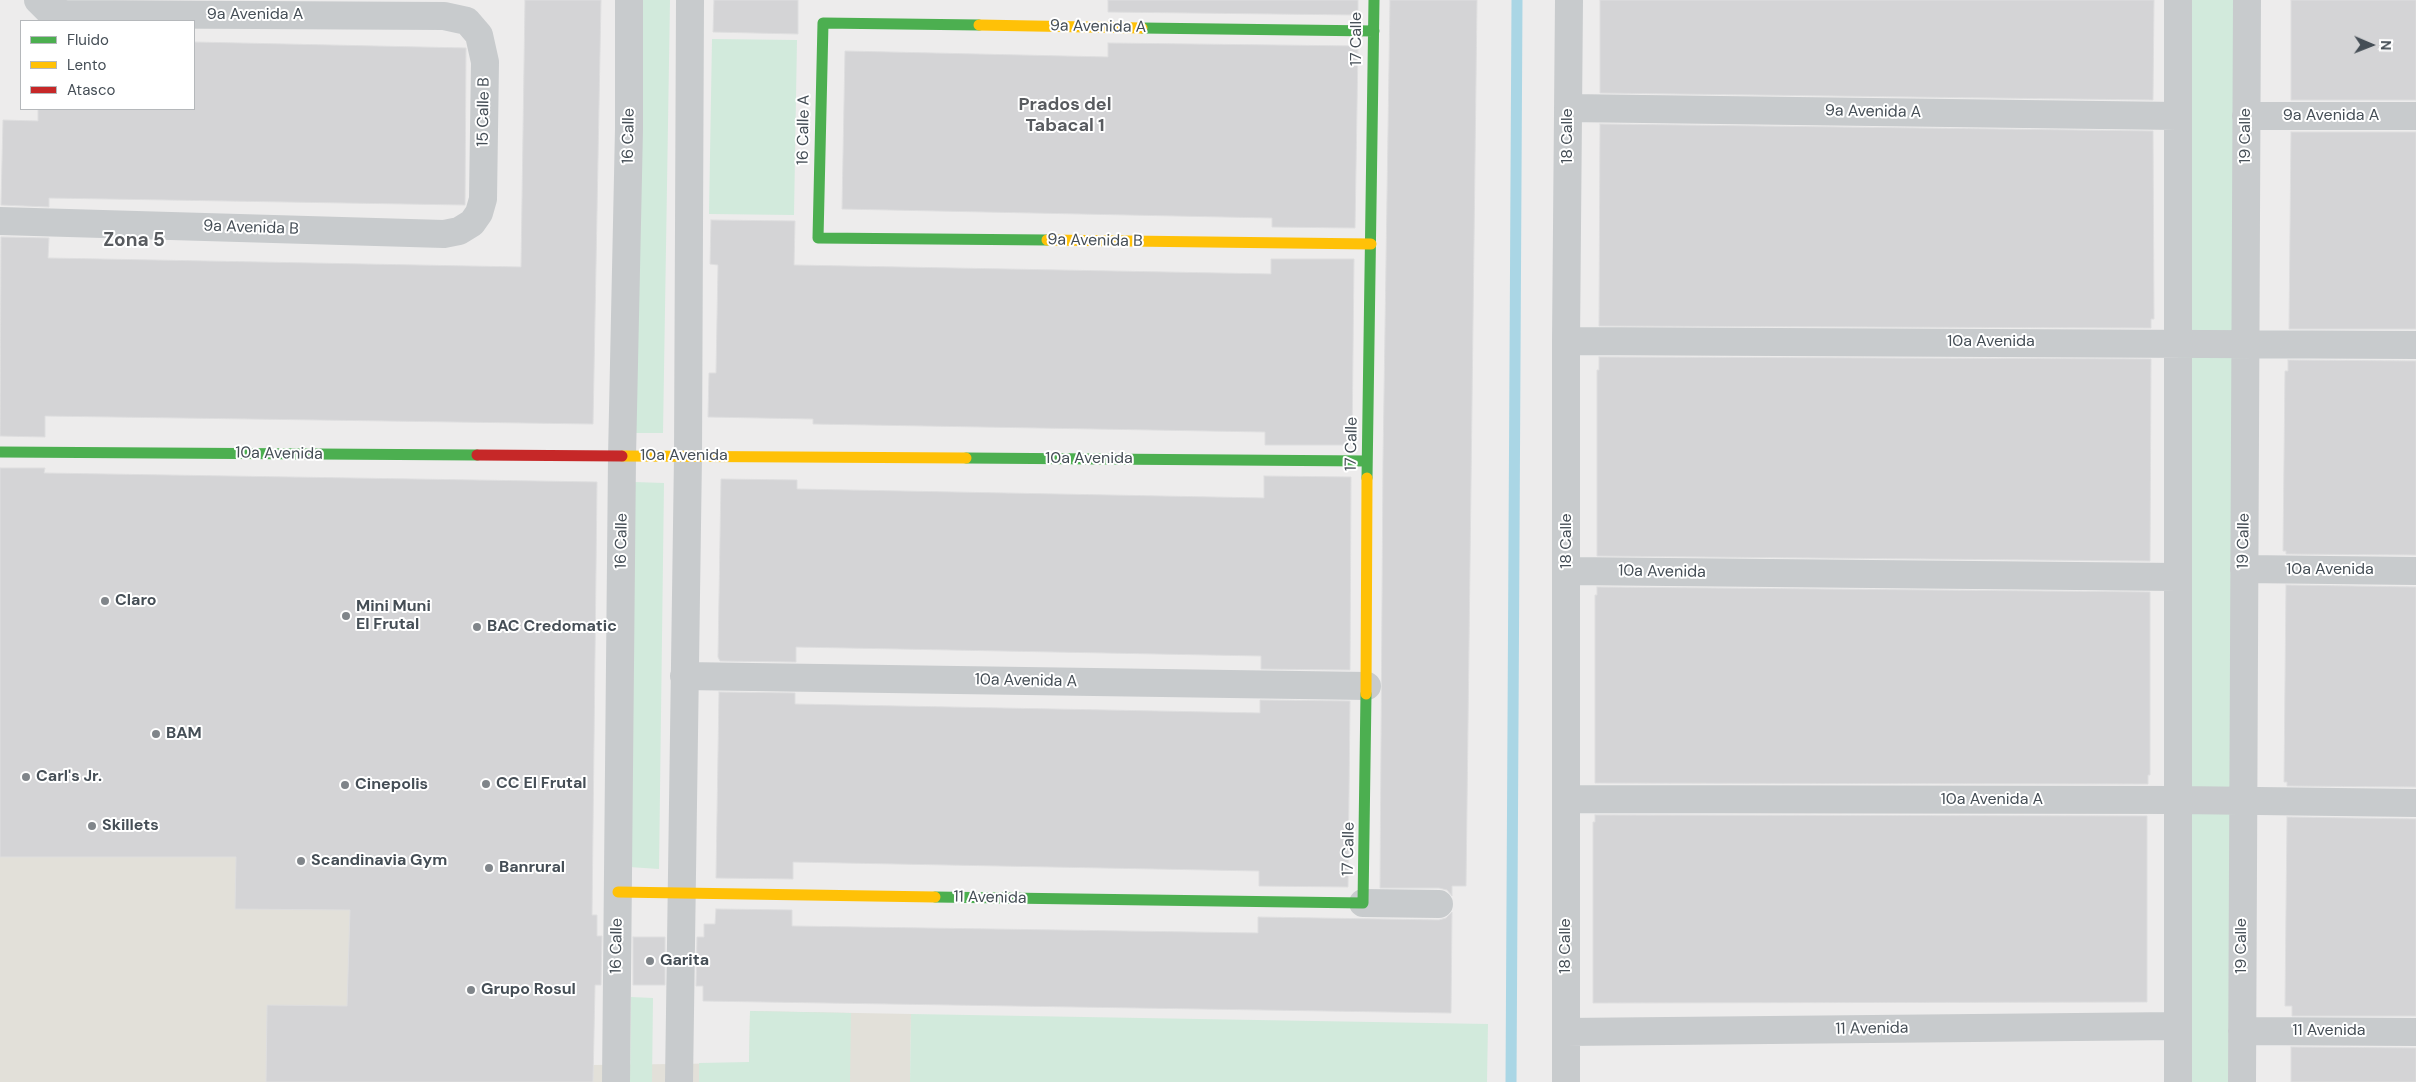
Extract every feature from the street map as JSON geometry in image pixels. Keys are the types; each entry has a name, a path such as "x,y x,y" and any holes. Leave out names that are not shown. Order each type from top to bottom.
{"street":[{"name":"9a Avenida A","path":"38,0 49,11 66,14 444,16 467,21 474,28"},
{"name":"16 Calle","path":"616,1082 622,456 630,128 629,0"},
{"path":"679,1082 688,456 690,0"},
{"name":"17 Calle","path":"1364,896 1367,686 1367,461 1374,0"},
{"name":"18 Calle","path":"1566,1082 1566,341 1569,0"},
{"path":"2178,0 2178,1082"},
{"name":"19 Calle","path":"2242,1082 2247,0"},
{"name":"9a Avenida A","path":"823,23 1374,30"},
{"name":"16 Calle A","path":"818,238 823,23"},
{"name":"15 Calle B","path":"474,28 483,44 485,62 483,199"},
{"name":"9a Avenida A","path":"1568,108 2177,116"},
{"name":"9a Avenida A","path":"2246,116 2416,116"},
{"name":"9a Avenida B","path":"0,221 444,234 459,231 472,223 479,213 483,199"},
{"name":"9a Avenida B","path":"818,238 1371,244"},
{"name":"10a Avenida","path":"1566,341 2246,342 2416,345"},
{"name":"10a Avenida","path":"0,452 1367,461"},
{"name":"10a Avenida","path":"2244,569 2416,571"},
{"name":"10a Avenida","path":"1567,571 2177,577"},
{"name":"10a Avenida A","path":"684,676 1367,686"},
{"name":"10a Avenida A","path":"1567,799 2416,802"},
{"name":"11 Avenida","path":"618,892 1364,896 1440,904"},
{"name":"11 Avenida","path":"1566,1032 2178,1026"},
{"name":"11 Avenida","path":"2242,1031 2416,1032"}],"shaded area":[{"name":"CC El Frutal","path":"0,565 505,913 597,915 593,1065 749,1063 750,1011 911,1014 910,1082 0,1082"}],"green space":[{"path":"641,0 670,0 663,433 634,433"},
{"path":"2178,0 2247,0 2242,1082 2178,1082"},
{"path":"712,39 797,40 794,215 709,214"},
{"path":"634,482 664,483 659,869 629,867"},
{"path":"631,997 653,998 652,1082 630,1082"},
{"path":"750,1011 851,1013 850,1082 699,1082 699,1063 749,1062"},
{"path":"911,1014 1488,1024 1487,1082 910,1082"}],"building":[{"path":"525,0 601,0 593,424 45,416 45,437 0,436 1,237 49,238 48,258 521,267"},
{"path":"714,0 798,0 798,34 713,32"},
{"path":"1108,0 1358,0 1358,15 1108,12"},
{"path":"1390,0 1477,0 1466,886 1452,886 1452,896 1447,890 1439,888 1380,888 1383,461"},
{"path":"1600,0 2154,0 2153,100 1600,93"},
{"path":"2291,0 2416,0 2416,100 2291,100"},
{"path":"195,42 466,48 465,205 49,198 49,207 1,205 3,120 38,121 38,110 195,110"},
{"path":"1108,43 1358,46 1355,228 1272,227 1272,218 842,209 845,51 1108,57"},
{"path":"1600,124 2153,131 2154,319 2151,319 2151,328 1599,326"},
{"path":"2291,132 2416,132 2416,329 2289,329"},
{"path":"711,220 795,221 794,265 1271,274 1271,259 1354,259 1352,445 1265,445 1265,432 813,424 813,419 708,417 709,373 716,373 718,265 710,264"},
{"path":"1599,357 2151,359 2150,561 1597,556 1597,370 1599,370"},
{"path":"2288,360 2416,361 2416,555 2286,554 2286,551 2283,551 2285,371 2288,371"},
{"name":"CC El Frutal","path":"0,468 45,468 44,473 597,482 592,915 597,915 597,936 602,936 601,985 595,985 593,1082 266,1082 267,1005 347,1006 350,910 235,909 236,857 0,857"},
{"path":"1264,476 1351,477 1350,670 1261,669 1261,656 796,647 796,662 720,661 718,657 721,479 797,480 797,489 1264,498"},
{"path":"2286,585 2416,587 2416,787 2287,786 2287,782 2284,782"},
{"path":"1597,587 2150,592 2150,775 2148,775 2148,784 1595,783 1595,595 1597,595"},
{"path":"719,692 795,693 795,704 1260,713 1260,700 1350,701 1348,887 1259,886 1259,871 793,862 793,879 716,878"},
{"path":"1595,815 2147,816 2147,1002 1593,1003 1593,822 1595,822"},
{"path":"2287,817 2416,819 2416,1016 2292,1016 2292,1006 2285,1006"},
{"path":"716,909 792,910 792,926 1258,933 1258,917 1439,920 1446,918 1452,912 1451,1013 703,1001 703,986 696,986 697,937 704,937 704,924 715,924"},
{"path":"633,937 665,937 665,985 633,985"},
{"path":"2291,1047 2416,1048 2416,1082 2291,1082"}],"waterway":[{"path":"1511,1082 1517,0"}],"traffic: fast":[{"path":"1367,478 1374,0"},
{"path":"979,25 823,23 818,238 1047,240"},
{"path":"1142,28 1374,31"},
{"path":"0,452 477,455"},
{"path":"966,458 1367,461"},
{"path":"935,897 1363,903 1366,694"}],"traffic: slow":[{"path":"979,25 1142,28"},
{"path":"1047,240 1371,244"},
{"path":"622,456 966,458"},
{"path":"1366,694 1367,478"},
{"path":"618,892 935,897"}],"traffic: jam":[{"path":"477,455 622,456"}],"place":[{"name":"Claro","path":"105,601"},
{"name":"Mini Muni El Frutal","path":"346,616"},
{"name":"BAC Credomatic","path":"477,627"},
{"name":"BAM","path":"156,734"},
{"name":"Carl's Jr.","path":"26,777"},
{"name":"CC El Frutal","path":"486,784"},
{"name":"Cinepolis","path":"345,785"},
{"name":"Skillets","path":"92,826"},
{"name":"Scandinavia Gym","path":"301,861"},
{"name":"Banrural","path":"489,868"},
{"name":"Garita","path":"650,961"},
{"name":"Grupo Rosul","path":"471,990"}],"district":[{"name":"Prados del Tabacal 1","path":"1065,115"},
{"name":"Zona 5","path":"134,241"}]}
